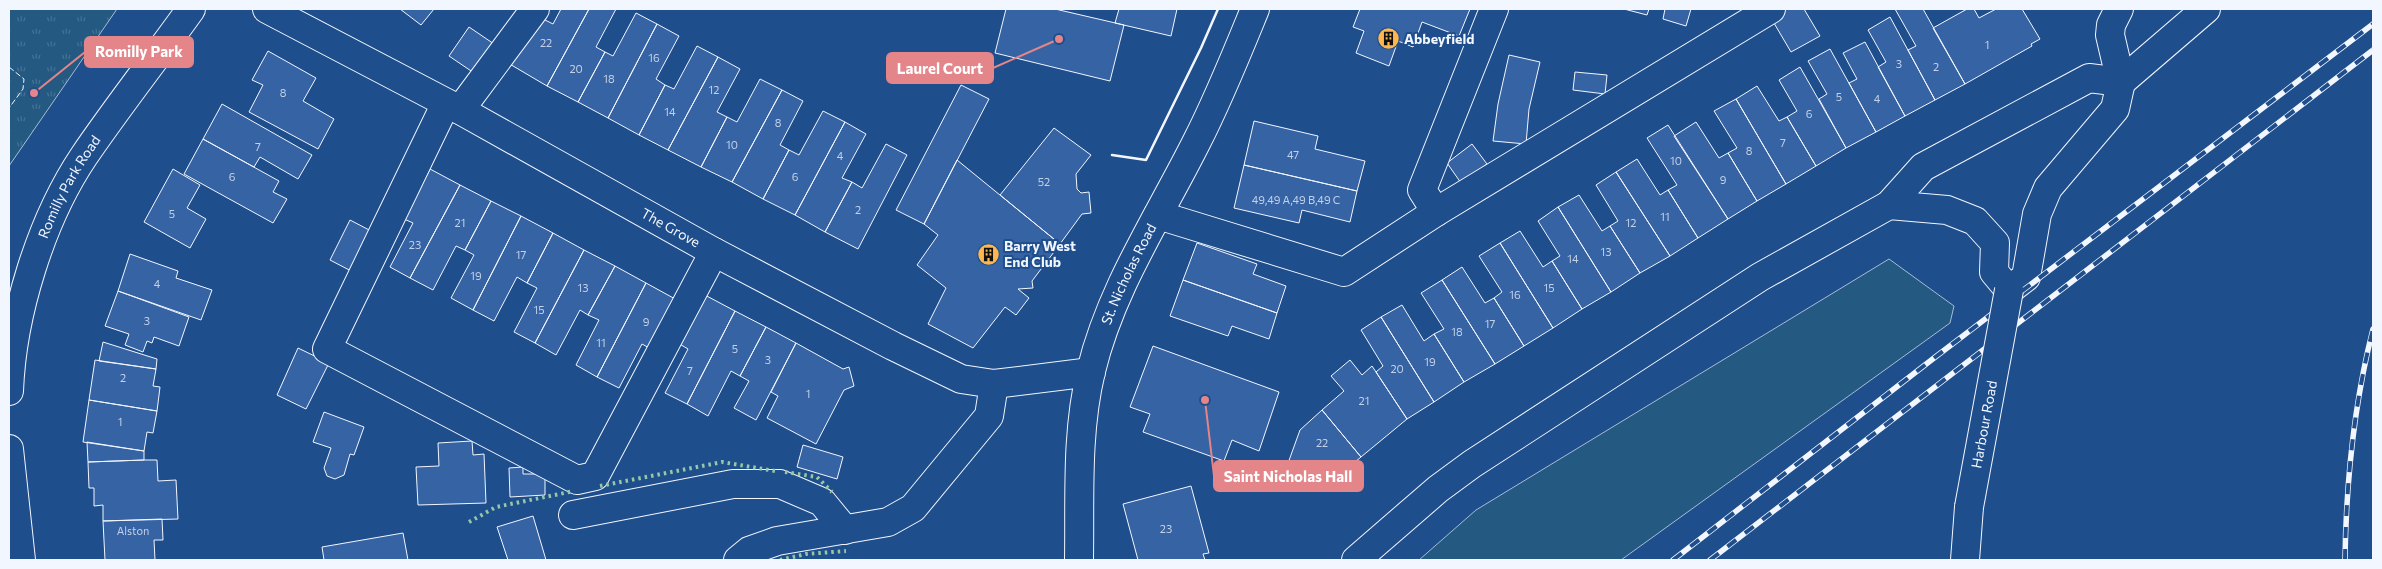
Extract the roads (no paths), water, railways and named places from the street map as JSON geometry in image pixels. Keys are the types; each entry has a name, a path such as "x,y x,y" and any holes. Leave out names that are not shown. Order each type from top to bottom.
{"main road":[{"name":"Romilly Park Road","path":"9,391 10,356 24,294 50,219 83,157 191,9"},
{"name":"The Grove","path":"267,9 453,106 714,252 893,346 961,379 994,384 1091,372"},
{"path":"535,9 453,106 327,350 577,480 595,476 714,252"},
{"name":"St. Nicholas Road","path":"1079,560 1081,437 1091,372 1101,337 1118,293 1213,107 1255,9"},
{"path":"1436,212 1422,190 1494,9"},
{"path":"1158,215 1344,272 1436,212 1771,9"},
{"path":"1889,206 1947,210 1975,221 1995,243 1994,272 2009,290 2026,277 2037,214 2048,188 2115,108 2122,82 2110,35 2111,25 2119,9"},
{"path":"1356,560 1438,489 1472,464 1760,277 1889,206 1923,168 2089,78 2122,82 2206,9"},
{"name":"Harbour Road","path":"1965,560 1969,507 2009,290"},
{"path":"738,560 749,551 778,541 888,522 913,508 989,416 994,384"},
{"path":"9,449 21,560"},
{"path":"573,515 734,484 780,484 822,502 845,530"}],"railway":[{"path":"1673,560 1934,358 2373,24"},
{"path":"1710,560 2373,50"},
{"path":"2345,560 2352,443 2366,357 2373,329"}],"place":[{"name":"Laurel Court","path":"1059,39"},
{"name":"Abbeyfield","path":"1388,39"},
{"name":"Romilly Park","path":"34,93"},
{"name":"Barry West End Club","path":"988,254"},
{"name":"Saint Nicholas Hall","path":"1205,400"}]}
